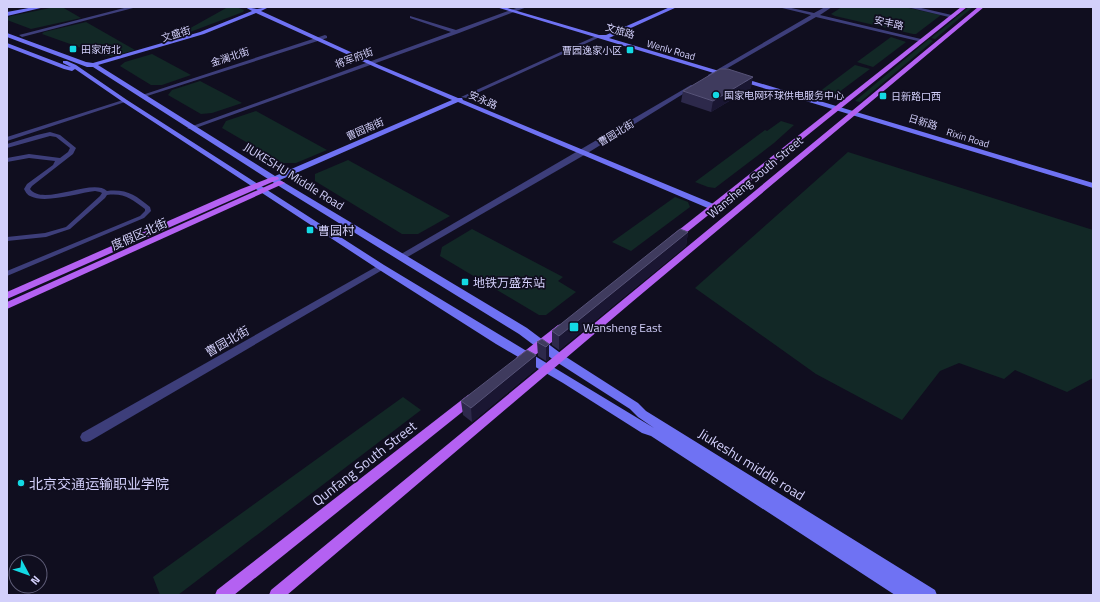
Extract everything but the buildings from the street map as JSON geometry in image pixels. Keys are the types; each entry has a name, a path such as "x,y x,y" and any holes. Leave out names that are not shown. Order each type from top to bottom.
{"main road":[{"path":"7,13 30,7"},
{"path":"7,13 42,7"},
{"name":"安永路","path":"248,7 261,9 325,37 373,62"},
{"name":"文盛街","path":"79,71 206,35 261,9 273,7"},
{"name":"Wenlv Road","path":"499,7 513,9 838,108"},
{"name":"曹园南街","path":"602,36 665,7"},
{"name":"曹园南街","path":"602,36 674,7"},
{"name":"Wansheng South Street","path":"666,245 964,7"},
{"name":"Wansheng South Street","path":"547,368 669,264 981,7"},
{"name":"安永路","path":"261,9 318,39 716,204"},
{"path":"7,28 94,61 95,66"},
{"name":"JIUKESHU Middle Road","path":"7,35 85,64 95,66 191,128 523,331 560,358"},
{"path":"7,40 74,66 79,71 381,267 547,368 276,595"},
{"path":"7,45 66,68 79,71"},
{"name":"曹园南街","path":"278,181 461,99"},
{"name":"Rixin Road","path":"838,108 1093,185"},
{"name":"度假区北街","path":"7,306 278,181"},
{"name":"度假区北街","path":"7,296 260,189"},
{"path":"512,367 571,321"},
{"name":"Jiukeshu middle road","path":"560,358 634,406 642,414 930,595"},
{"name":"Jiukeshu middle road","path":"547,368 646,430 655,433 908,595"},
{"name":"Qunfang South Street","path":"222,595 480,392"}],"street":[{"path":"22,34 134,7"},
{"name":"将军府街","path":"191,128 457,32 513,9 524,7"},
{"name":"安丰路","path":"781,7 922,40"},
{"name":"曹园北街","path":"401,257 829,7"},
{"path":"910,7 953,16"},
{"path":"412,17 457,32"},
{"name":"曹园南街","path":"461,99 602,36"},
{"name":"金澜北街","path":"142,96 325,37"},
{"path":"7,139 125,101"},
{"path":"7,146 39,136 54,134 73,148 71,153 29,185 26,189 31,196 37,197 93,188 102,190 105,193 117,191 128,193 148,208 148,211 142,217 7,274"},
{"path":"7,160 32,156 56,158 58,159 58,162"},
{"path":"7,239 46,235 68,228 103,197 105,193"},
{"name":"曹园北街","path":"86,437 381,267"}],"green space":[{"path":"55,7 62,7 81,18 31,29 7,20 7,18 11,16"},
{"path":"228,7 236,7 244,10 243,12 169,40"},
{"path":"842,7 904,7 941,15 916,34 913,34 831,14"},
{"path":"969,7 973,7 935,39 931,38"},
{"path":"86,22 135,50 114,56 104,56 42,34 44,32"},
{"path":"891,37 906,42 873,67 857,62"},
{"path":"929,39 933,41 860,102 855,101"},
{"path":"152,54 191,75 162,85 151,85 120,66 125,62"},
{"path":"855,65 870,69 831,98 815,95"},
{"path":"200,81 242,103 212,113 201,114 168,95 172,90"},
{"path":"256,111 327,150 296,163 282,163 222,128 226,121"},
{"path":"781,121 794,125 774,143 715,188 695,182 765,130 767,131"},
{"path":"848,152 1093,230 1093,378 1067,392 1015,370 1004,379 959,363 940,371 902,420 816,374 695,288"},
{"path":"348,160 450,216 418,234 402,234 315,181 315,174"},
{"path":"675,197 688,202 690,207 631,251 612,242"},
{"path":"472,229 563,277 558,281 576,292 546,315 539,315 440,256 442,247"},
{"path":"403,397 421,410 178,595 160,595 153,577"}],"place":[{"name":"田家府北","path":"73,49"},
{"name":"曹园逸家小区","path":"630,50"},
{"name":"国家电网环球供电服务中心","path":"716,95"},
{"name":"日新路口西","path":"883,96"},
{"name":"曹园村","path":"310,230"},
{"name":"地铁万盛东站","path":"465,282"},
{"name":"Wansheng East","path":"574,327"},
{"name":"北京交通运输职业学院","path":"21,483"}]}
